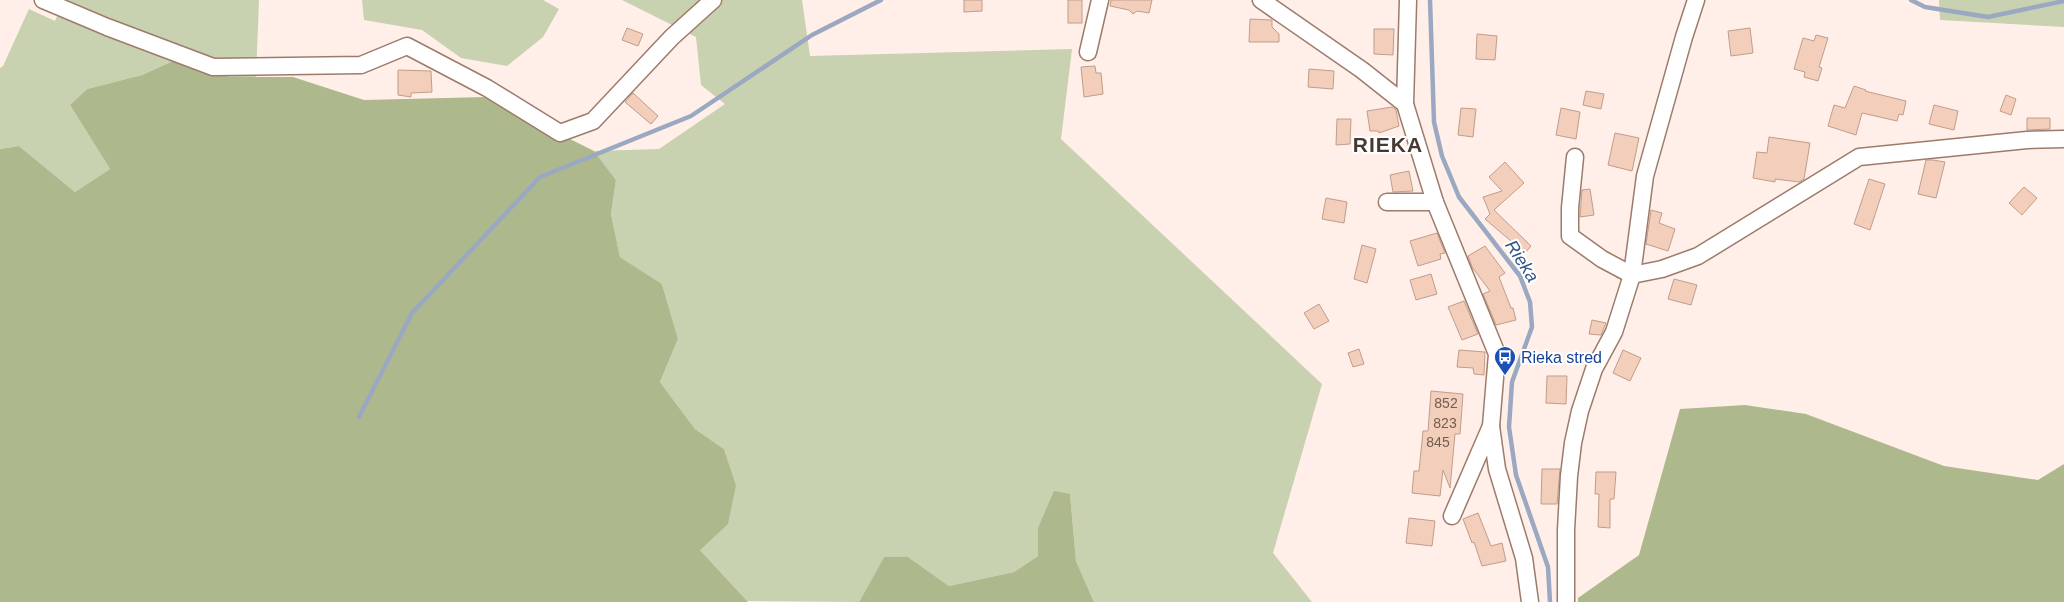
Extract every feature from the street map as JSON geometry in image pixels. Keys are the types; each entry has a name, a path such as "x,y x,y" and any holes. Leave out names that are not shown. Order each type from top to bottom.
{"street":[{"path":"43,0 107,27 213,67 360,65 407,46 487,88 560,133 593,122 672,37 713,0"},
{"path":"1088,52 1100,0"},
{"path":"1261,0 1362,70 1405,104"},
{"path":"1408,0 1405,104 1436,202 1497,354 1491,426 1497,469 1524,558 1530,602"},
{"path":"1566,602 1566,521 1568,476 1573,443 1580,411 1594,369 1614,332 1632,275 1645,176 1696,0"},
{"path":"1575,157 1570,208 1570,236 1602,259 1632,275 1662,269 1698,256 1859,157 2027,140 2064,139"},
{"path":"1387,202 1436,202"},
{"path":"1452,516 1491,426"}],"green space":[{"path":"64,0 259,0 256,77 230,77 173,61 142,75 87,89 70,105 110,169 75,192 19,146 0,149 0,68 3,66 29,9 55,21"},
{"path":"362,0 543,0 559,9 543,37 507,66 461,58 422,30 364,20"},
{"path":"622,0 802,0 810,56 1072,49 1061,139 1322,384 1273,553 1312,602 1094,602 1076,561 1070,494 1038,528 1038,556 1014,572 949,586 908,557 884,557 859,602 747,601 700,550 736,485 724,449 695,429 660,382 678,339 662,284 620,257 611,214 616,180 594,151 659,149 725,104 701,85 696,37"},
{"path":"1939,0 2064,0 2064,27 1940,20"},
{"path":"173,61 230,77 293,77 364,100 486,97 594,151 616,180 611,214 620,257 662,284 678,339 660,382 695,429 724,449 736,485 728,524 700,550 748,602 0,602 0,149 19,146 75,192 110,169 70,105 87,89 142,75"},
{"path":"1745,405 1806,414 1944,466 2038,480 2064,464 2064,602 1578,602 1578,598 1639,555 1680,409"},
{"path":"1054,491 1070,494 1076,561 1094,602 859,602 884,557 908,557 949,586 1014,572 1038,556 1038,528"}],"building":[{"path":"964,0 982,0 982,11 964,12"},
{"path":"1068,0 1082,0 1082,23 1068,23"},
{"path":"1111,0 1152,0 1149,13 1137,11 1133,14 1129,10 1110,6"},
{"path":"1250,19 1272,20 1272,27 1279,34 1279,42 1249,42"},
{"path":"627,28 643,34 638,46 622,40"},
{"path":"1750,28 1753,53 1731,56 1728,31"},
{"path":"1374,29 1394,29 1393,55 1374,54"},
{"path":"1477,34 1497,36 1495,60 1476,59"},
{"path":"1816,35 1828,38 1819,67 1822,68 1818,81 1804,77 1805,72 1794,69 1803,38 1814,41"},
{"path":"1095,66 1096,73 1101,73 1103,94 1084,97 1081,67"},
{"path":"1309,69 1334,71 1333,89 1308,87"},
{"path":"398,70 431,71 432,92 411,93 411,97 398,95"},
{"path":"1854,86 1865,91 1906,101 1903,115 1899,114 1897,121 1862,113 1856,135 1828,126 1834,105 1845,108"},
{"path":"1586,91 1604,94 1601,109 1583,105"},
{"path":"633,93 658,116 651,124 625,102"},
{"path":"2006,95 2016,99 2011,115 2000,111"},
{"path":"1934,105 1958,111 1954,130 1929,124"},
{"path":"1392,107 1396,110 1399,126 1379,133 1378,131 1370,131 1367,111"},
{"path":"1461,108 1476,109 1473,137 1458,135"},
{"path":"1561,108 1580,112 1576,139 1556,135"},
{"path":"2027,118 2050,118 2050,129 2027,130"},
{"path":"1337,119 1351,119 1350,144 1336,145"},
{"path":"1615,133 1639,138 1632,171 1608,165"},
{"path":"1769,137 1810,143 1804,179 1799,182 1775,179 1775,182 1753,178 1757,152 1767,153"},
{"path":"1926,160 1945,162 1936,198 1918,194"},
{"path":"1505,162 1524,183 1494,210 1531,246 1525,253 1485,219 1490,214 1483,197 1502,191 1489,177"},
{"path":"1409,171 1413,191 1393,192 1390,175"},
{"path":"1869,179 1885,184 1870,230 1854,224"},
{"path":"2024,187 2037,198 2022,215 2009,203"},
{"path":"1590,189 1594,215 1580,217 1582,190"},
{"path":"1326,198 1347,202 1344,223 1322,219"},
{"path":"1651,210 1662,213 1659,223 1675,229 1668,251 1646,244"},
{"path":"1437,233 1445,253 1440,254 1441,259 1418,266 1410,241"},
{"path":"1362,245 1376,249 1367,283 1354,279"},
{"path":"1485,246 1505,273 1499,277 1511,308 1513,308 1516,320 1496,325 1483,294 1490,291 1472,267 1468,256"},
{"path":"1431,274 1437,294 1416,300 1410,280"},
{"path":"1674,279 1697,285 1691,305 1668,299"},
{"path":"1464,301 1478,334 1462,340 1448,307"},
{"path":"1319,304 1329,321 1314,329 1304,313"},
{"path":"1592,320 1606,323 1601,335 1589,334"},
{"path":"1359,349 1364,364 1353,367 1348,353"},
{"path":"1459,350 1485,352 1484,375 1474,374 1473,368 1457,367"},
{"path":"1623,350 1641,358 1630,381 1613,373"},
{"path":"1547,376 1567,376 1566,404 1546,403"},
{"path":"1431,391 1463,394 1460,434 1455,434 1450,488 1443,470 1440,496 1412,493 1414,471 1419,471 1423,431 1428,431"},
{"path":"1542,469 1560,469 1557,504 1541,504"},
{"path":"1596,472 1616,472 1614,499 1610,499 1610,528 1598,527 1599,494 1595,494"},
{"path":"1478,513 1491,546 1502,543 1506,561 1482,566 1474,542 1472,543 1463,519"},
{"path":"1409,518 1435,521 1432,546 1406,543"}],"waterway":[{"path":"359,417 412,313 540,177 691,116 812,35 881,0"},
{"name":"Rieka","path":"1430,0 1434,122 1442,156 1459,197 1520,276 1530,302 1532,327 1512,382 1509,427 1516,475 1548,567 1550,602"},
{"path":"1911,0 1925,7 1988,17 2064,1"}],"place":[{"name":"Rieka stred","path":"1505,376"}],"district":[{"name":"RIEKA","path":"1388,145"}]}
